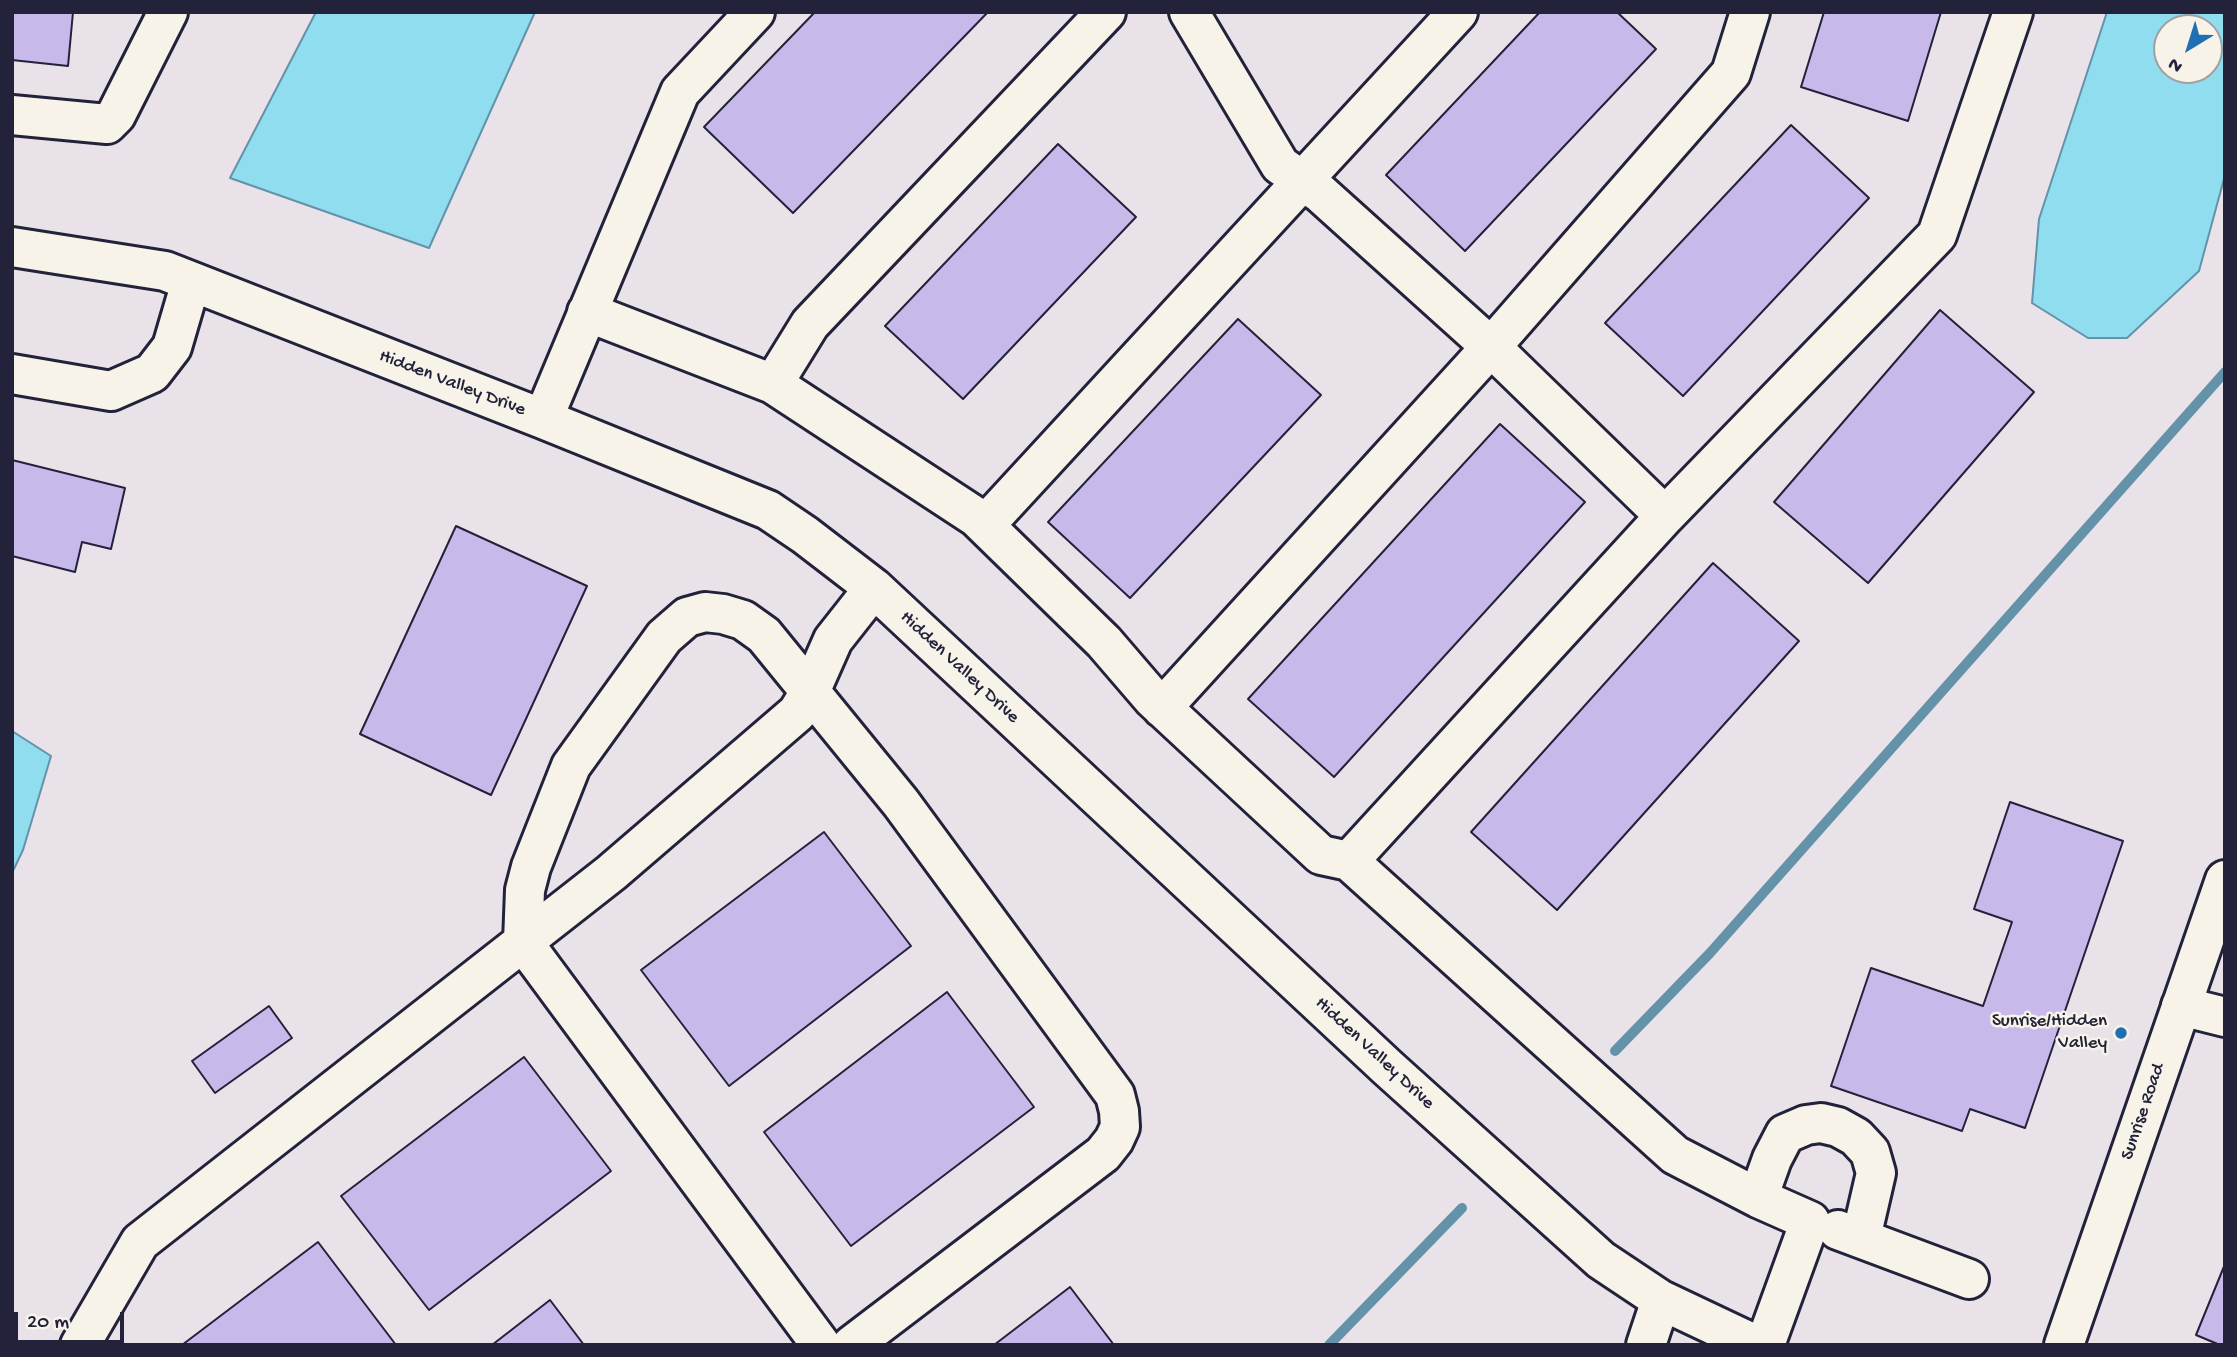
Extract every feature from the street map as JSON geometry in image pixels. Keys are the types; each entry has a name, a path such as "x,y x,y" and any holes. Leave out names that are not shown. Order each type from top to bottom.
{"street":[{"path":"12,115 107,124 116,115 168,12"},
{"path":"543,419 680,92 755,12"},
{"path":"774,384 810,324 1106,12"},
{"path":"1189,12 1280,166 1320,193 1491,347 1665,516"},
{"path":"985,526 1458,12"},
{"path":"1162,708 1491,347 1731,73 1750,12"},
{"path":"1349,861 1665,516 1937,235 2013,12"},
{"name":"Hidden Valley Drive","path":"12,247 165,271 768,510 874,588 1388,1068 1601,1260 1661,1300 1756,1345"},
{"path":"12,374 111,391 152,373 172,347 191,282"},
{"path":"587,312 774,384 976,517 1104,642 1162,708 1321,855 1349,861 1675,1156 1810,1221 1969,1279"},
{"path":"80,1345 140,1242 611,873 797,713 810,692 833,640 874,588"},
{"path":"821,1345 523,942 525,890 531,867 571,766 664,638 687,617 705,612 743,620 764,635 901,803 1115,1096 1119,1111 1120,1126 1114,1140 1103,1154 852,1345"},
{"name":"Sunrise Road","path":"2064,1345 2225,880"},
{"path":"2181,1006 2225,1017"},
{"path":"1758,1198 1772,1159 1785,1134 1806,1125 1821,1123 1838,1127 1856,1137 1870,1152 1876,1173 1861,1238"},
{"path":"1765,1345 1810,1221"},
{"path":"1646,1345 1661,1300"}],"water":[{"path":"316,12 535,12 429,248 230,178"},
{"path":"2107,12 2225,12 2225,175 2199,271 2127,338 2088,338 2032,303 2039,219"},
{"path":"12,731 51,756 23,850 12,873"}],"building":[{"path":"12,12 73,12 68,66 12,60"},
{"path":"815,12 988,12 793,213 704,127"},
{"path":"1540,12 1617,12 1656,49 1465,251 1386,175"},
{"path":"1824,12 1941,12 1908,121 1801,87"},
{"path":"1791,125 1869,198 1683,396 1605,323"},
{"path":"1058,144 1136,217 963,399 885,326"},
{"path":"1940,310 2034,392 1868,583 1774,502"},
{"path":"1238,319 1321,395 1130,598 1048,522"},
{"path":"1500,424 1585,502 1334,777 1248,699"},
{"path":"12,460 125,488 111,549 82,542 75,572 12,556"},
{"path":"456,526 587,586 491,795 360,734"},
{"path":"1713,563 1799,641 1557,910 1471,832"},
{"path":"2010,802 2123,841 2025,1128 1970,1109 1962,1131 1831,1086 1871,968 1983,1006 2012,922 1974,909"},
{"path":"824,832 911,946 729,1086 641,970"},
{"path":"947,992 1034,1107 851,1246 764,1132"},
{"path":"269,1006 292,1038 215,1093 192,1061"},
{"path":"524,1057 611,1171 429,1310 341,1196"},
{"path":"318,1242 396,1345 182,1345"},
{"path":"2225,1264 2225,1345 2220,1345 2196,1335"},
{"path":"1070,1287 1114,1345 994,1345"},
{"path":"550,1300 584,1345 492,1345"}],"waterway":[{"path":"1615,1051 1710,953 2225,372"},
{"path":"1329,1345 1462,1208"}],"place":[{"name":"Sunrise/Hidden Valley","path":"2121,1033"}]}
